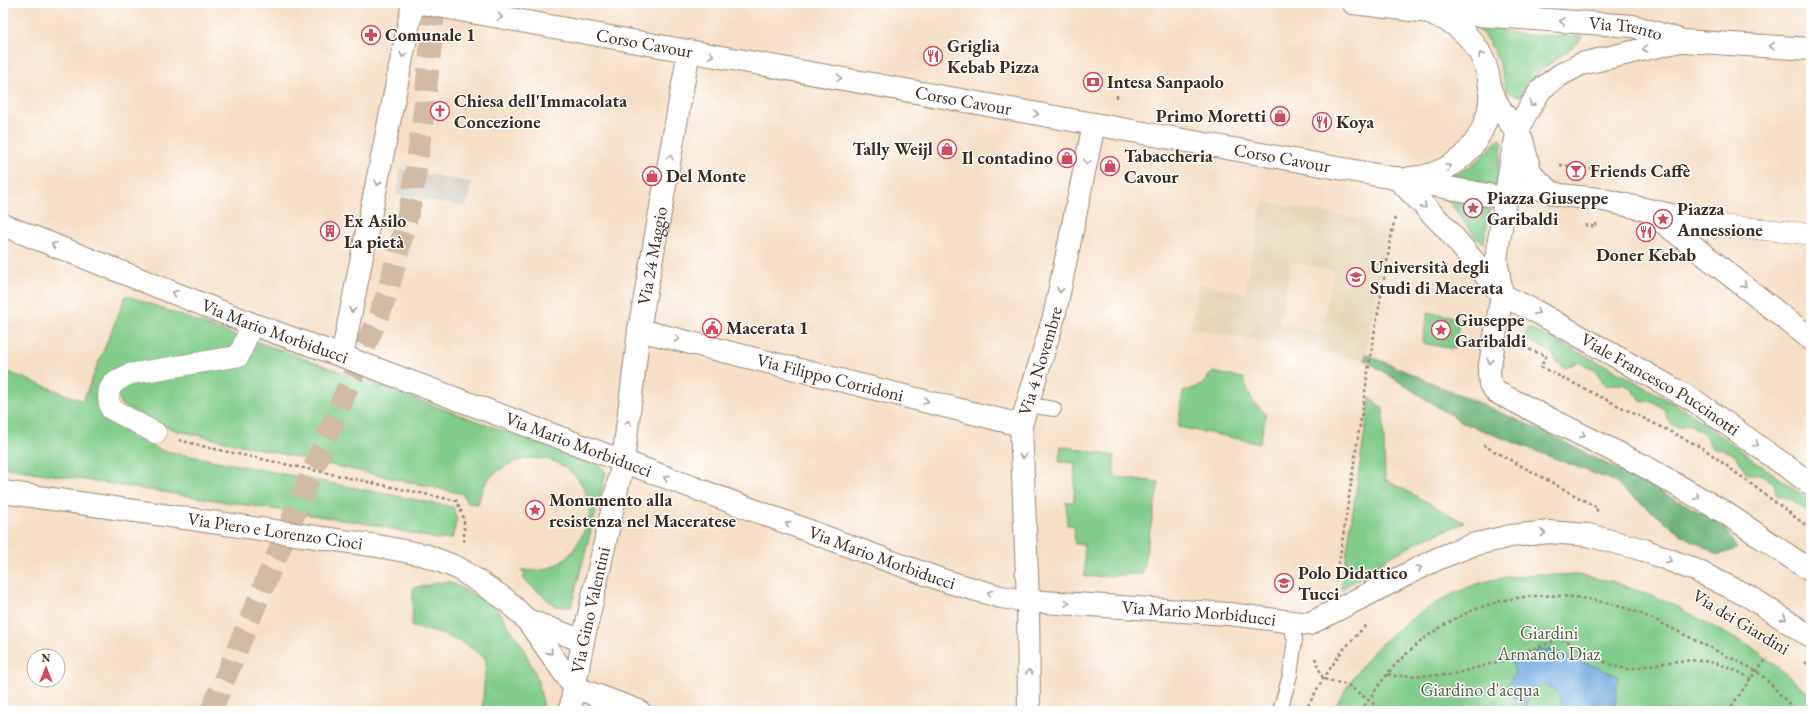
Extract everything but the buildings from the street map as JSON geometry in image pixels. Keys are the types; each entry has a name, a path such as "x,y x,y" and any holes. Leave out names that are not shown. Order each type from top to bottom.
{"street":[{"path":"342,356 413,3"},
{"name":"Corso Cavour","path":"421,3 1505,198"},
{"name":"Via Trento","path":"1353,3 1420,12 1633,26 1683,41"},
{"path":"1397,178 1432,174 1454,164 1468,152 1478,140 1489,110 1491,92 1490,79 1484,61 1469,38 1456,26 1443,18 1420,12"},
{"path":"1811,49 1683,41 1581,64 1560,75 1541,89 1525,115 1518,132 1512,156 1496,259 1502,295 1489,371 1490,384 1496,392 1644,466 1727,514 1811,571"},
{"name":"Via 24 Maggio","path":"623,462 639,330 690,51"},
{"path":"1491,92 1500,110 1518,132 1522,140 1530,171 1536,179 1554,194"},
{"name":"Via 4 Novembre","path":"1029,711 1028,602 1021,425 1029,405 1054,317 1094,124"},
{"path":"1397,178 1446,228 1502,295"},
{"path":"1505,198 1519,202 1533,201 1554,194 1599,199 1716,225 1811,234"},
{"path":"1644,208 1811,339"},
{"name":"Via Mario Morbiducci","path":"3,225 252,324 342,356 935,577 1001,596 1028,602 1229,614 1310,624"},
{"name":"Viale Francesco Puccinotti","path":"1502,295 1535,311 1695,401 1811,484"},
{"path":"156,433 111,409 107,397 110,388 119,379 130,374 239,356 252,324"},
{"name":"Via Filippo Corridoni","path":"639,330 1021,425"},
{"name":"Via Gino Valentini","path":"570,711 583,641 623,462"},
{"name":"Via Piero e Lorenzo Cioci","path":"3,492 378,546 425,555 458,568 505,599 527,620 574,687"},
{"name":"Via dei Giardini","path":"1310,624 1437,559 1472,545 1511,536 1549,532 1588,535 1644,550 1696,570 1750,596 1811,637"},
{"name":"Via Piero e Lorenzo Cioci","path":"527,620 583,641"},
{"name":"Via Gino Valentini","path":"574,687 639,711"}],"lane":[{"path":"1029,405 1054,410"},
{"path":"1280,711 1290,675 1295,639 1287,621"}],"path":[{"path":"613,7 614,3"},
{"path":"1560,165 1600,169 1600,181"},
{"path":"1336,587 1371,352 1395,216"},
{"path":"1514,344 1546,356 1541,367 1703,448 1811,529"},
{"path":"156,433 210,448 457,501 464,519 464,541"},
{"path":"1483,445 1598,508 1588,535"},
{"path":"1361,711 1388,674 1404,656 1430,635 1457,618 1488,604 1511,598 1538,595 1602,602 1658,621 1756,671 1796,711"},
{"path":"1305,711 1323,679 1342,651 1370,621"},
{"path":"1388,674 1393,676 1450,675 1501,661 1559,639 1563,639 1609,665 1621,668 1628,669 1679,660 1708,661 1727,666 1751,679"},
{"path":"1728,711 1756,671 1768,658"},
{"name":"Via dei Giardini","path":"1805,662 1811,667"},
{"path":"1323,679 1348,685 1383,711"},
{"path":"1620,710 1654,707 1670,711"}],"shaded area":[{"path":"401,169 471,182 466,207 397,195"},
{"name":"Università degli Studi di Macerata","path":"1262,201 1390,224 1365,360 1190,328 1199,283 1245,293","holes":["1292,262 1334,271 1321,332 1279,323"]}],"green space":[{"path":"1468,21 1522,35 1584,36 1569,50 1541,70 1520,97 1506,91 1501,69 1489,42"},
{"path":"1500,138 1503,142 1495,188 1447,179 1447,175 1456,173 1470,166"},
{"path":"1443,194 1491,204 1484,243 1477,239"},
{"path":"126,295 239,337 232,351 104,385 98,399 104,415 160,450 453,507 457,519 452,539 436,539 376,525 7,468 3,455 3,370 83,401"},
{"path":"1428,312 1460,318 1454,349 1422,343"},
{"path":"1529,328 1615,370 1688,412 1811,501 1811,517 1796,503 1787,498 1776,495 1774,483 1760,474 1747,474 1737,458 1730,452 1712,448 1704,433 1689,424 1677,428 1668,421 1665,409 1652,401 1642,402 1627,386 1619,384 1606,386 1595,370 1578,362 1565,368 1556,361 1552,352 1523,338"},
{"path":"255,341 601,466 606,473 571,607 555,606 523,579 525,574 521,570 542,570 554,566 564,560 573,551 586,527 589,509 586,492 577,478 566,468 551,461 535,458 518,461 501,469 491,476 485,483 478,504 467,503 463,494 174,430 121,405 117,391 131,379"},
{"path":"1366,354 1543,431 1723,524 1737,549 1719,555 1682,535 1613,481 1461,422 1365,360"},
{"path":"1212,372 1243,378 1253,402 1266,414 1260,443 1178,427 1183,392 1202,385"},
{"path":"1370,397 1383,409 1385,479 1465,523 1428,537 1388,558 1341,590"},
{"path":"1061,446 1114,456 1114,477 1159,482 1142,574 1085,577 1084,544 1075,544 1074,525 1067,525 1066,502 1074,502 1075,463 1059,462"},
{"name":"Giardini Armando Diaz","path":"1535,574 1577,575 1611,581 1668,602 1758,651 1811,695 1811,711 1332,711 1366,660 1395,631 1409,621 1439,602 1469,587 1503,578"},
{"path":"448,581 495,606 521,644 536,675 543,703 541,711 482,711 486,660 471,648 452,638 442,634 412,627 413,588"}],"water":[{"path":"1542,650 1553,650 1618,676 1615,708 1594,711 1554,711 1558,710 1561,706 1561,700 1555,691 1545,686 1540,686 1531,691 1528,696 1526,706 1516,699 1507,685 1515,674 1510,658"}],"tunnel":[{"path":"211,711 387,295 412,198 424,111 435,3"}],"place":[{"name":"Comunale 1","path":"371,35"},
{"name":"Griglia Kebab Pizza","path":"933,56"},
{"name":"Intesa Sanpaolo","path":"1093,82"},
{"name":"Chiesa dell'Immacolata Concezione","path":"440,111"},
{"name":"Primo Moretti","path":"1280,116"},
{"name":"Koya","path":"1322,122"},
{"name":"Tally Weijl","path":"947,149"},
{"name":"Il contadino","path":"1067,158"},
{"name":"Tabaccheria Cavour","path":"1110,166"},
{"name":"Friends Caffè","path":"1576,171"},
{"name":"Del Monte","path":"652,176"},
{"name":"Piazza Giuseppe Garibaldi","path":"1473,208"},
{"name":"Piazza Annessione","path":"1663,219"},
{"name":"Ex Asilo La pietà","path":"330,231"},
{"name":"Doner Kebab","path":"1646,232"},
{"name":"Università degli Studi di Macerata","path":"1356,277"},
{"name":"Macerata 1","path":"712,328"},
{"name":"Giuseppe Garibaldi","path":"1441,330"},
{"name":"Monumento alla resistenza nel Maceratese","path":"535,510"},
{"name":"Polo Didattico Tucci","path":"1284,583"}],"park label":[{"name":"Giardino d'acqua","path":"1480,690"}]}
